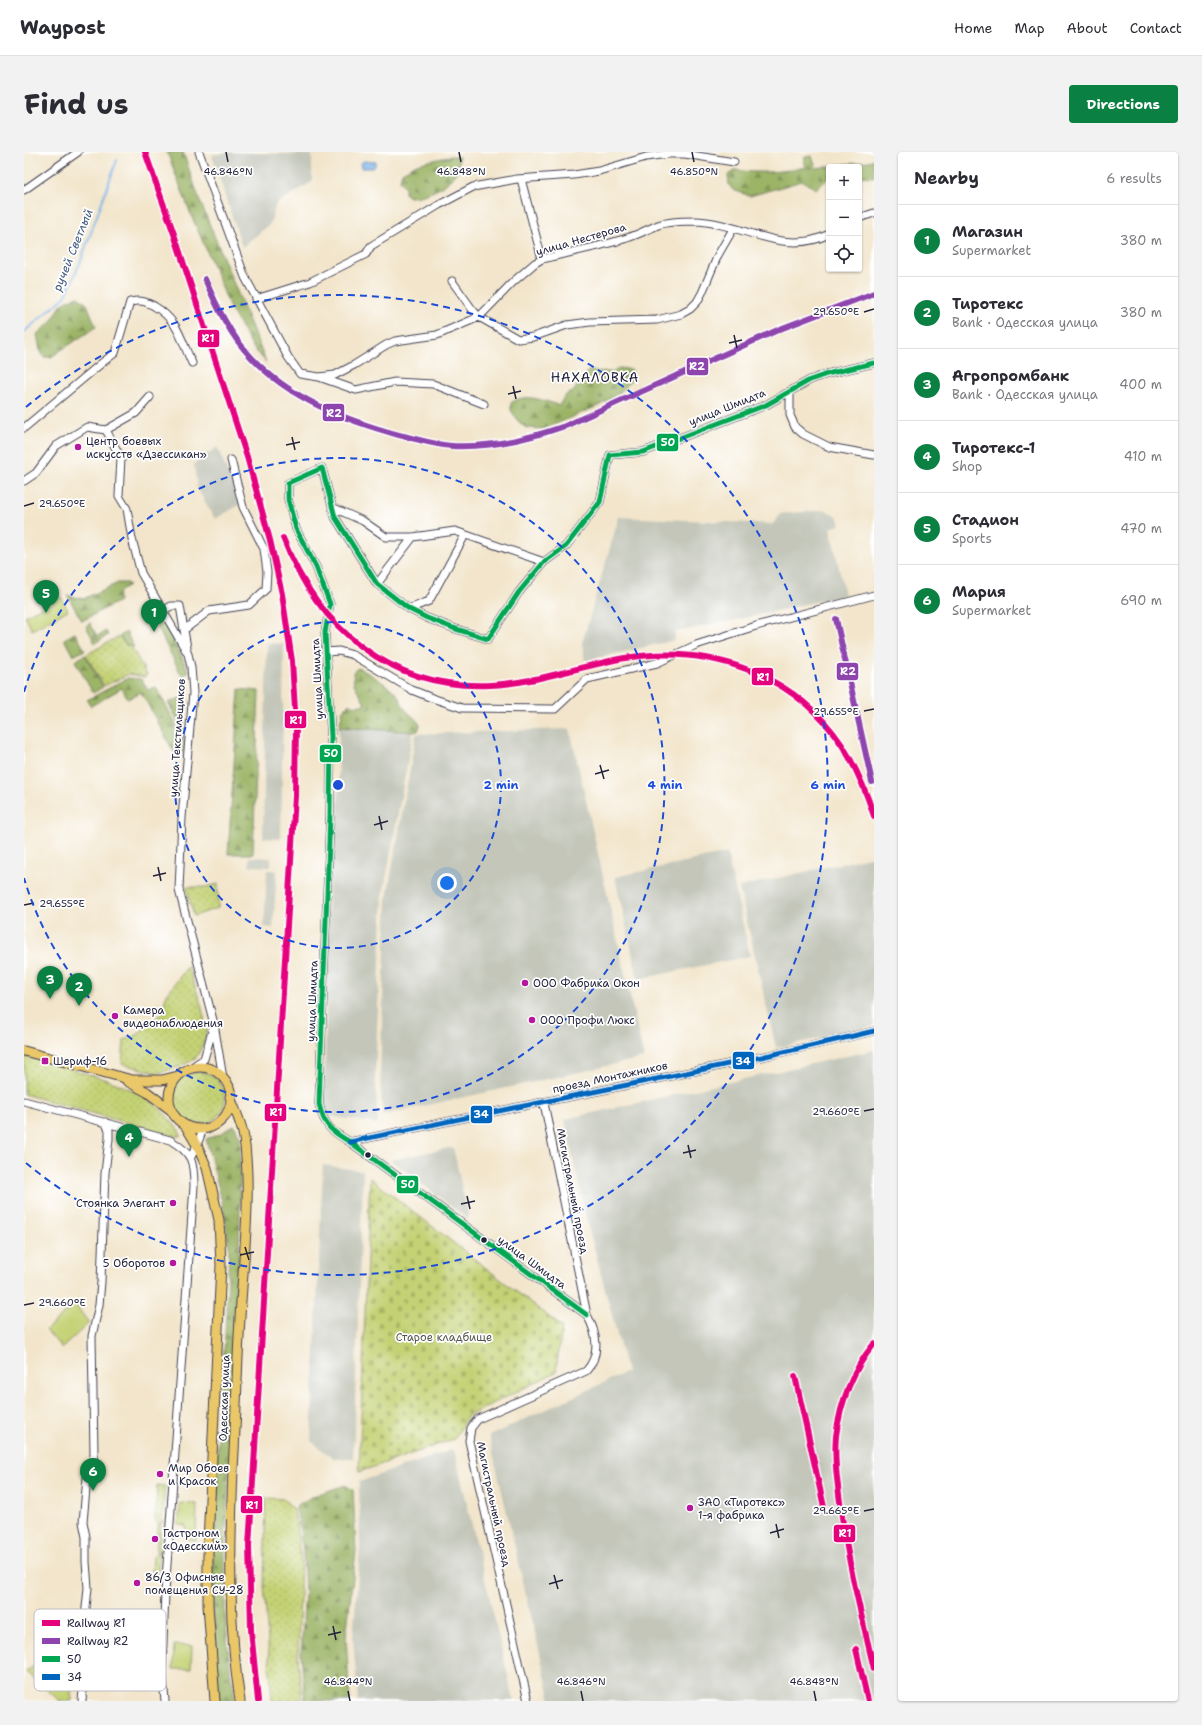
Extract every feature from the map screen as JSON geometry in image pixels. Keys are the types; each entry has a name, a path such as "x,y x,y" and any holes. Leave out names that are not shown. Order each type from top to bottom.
{"main road":[{"path":"24,1051 118,1077 151,1081 178,1076 189,1069 207,1068 216,1072 223,1078 228,1087 230,1098 229,1106 222,1118 212,1127 203,1129 194,1128 185,1125 177,1119 171,1110 147,1092 118,1077"},
{"path":"171,1110 169,1102 171,1088 178,1076"},
{"name":"Одесская улица","path":"230,1098 244,1136 246,1160 246,1218 240,1317 230,1550 230,1596 240,1701"},
{"name":"Одесская улица","path":"185,1125 203,1156 219,1220 221,1248 208,1542 208,1605 215,1701"}],"street":[{"path":"24,190 78,152"},
{"path":"199,152 245,277 288,356 300,374 319,378 356,390 395,382 434,384 484,404"},
{"path":"256,299 310,282 366,254 370,246 439,205 473,187 521,179 574,175 599,171 646,157 668,154 685,154 734,162"},
{"path":"521,179 542,259"},
{"path":"862,217 874,213"},
{"name":"улица Нестерова","path":"319,378 336,375 395,341 437,335 479,316 534,263 542,259 628,238 659,224 668,222 697,221 725,224 733,229 778,242 789,243 811,241 826,236"},
{"path":"452,281 472,309 479,316 518,339 534,337 567,325 590,322 658,320 681,314 690,309 702,293 718,255 733,229"},
{"path":"24,428 115,353 130,302 140,300 145,301 170,317 192,363"},
{"name":"улица Шмидта","path":"587,1315 350,1142 327,1127 322,1118 319,1104 330,815 331,736 325,633 329,610 329,600 312,558 296,529 289,504 288,483 322,468 334,508 335,517 377,584 409,609 453,628 488,639 519,592 544,562 566,546 600,502 610,455 643,452 766,405 810,380 827,374 874,363"},
{"path":"790,392 790,415 795,427 803,434 829,448 874,455"},
{"path":"24,482 36,473 56,446 87,427 106,430 136,413 150,397"},
{"name":"улица Текстильщиков","path":"106,430 121,458 119,496 127,509 132,539 141,573 188,654 191,667 193,693 182,818 179,890 214,1024 223,1078"},
{"path":"184,630 210,611 249,605 266,589 267,572 264,549 243,507 231,460"},
{"path":"334,508 363,520 386,537 413,537 455,531 544,562"},
{"path":"409,609 429,601 465,535"},
{"path":"377,584 413,537"},
{"path":"326,652 339,651 353,654 412,690 462,708 555,708 587,679 658,663 696,645 756,626 874,595"},
{"path":"163,611 171,606 180,606 188,654"},
{"path":"189,1069 204,1059 214,1024"},
{"name":"проезд Монтажников","path":"350,1142 874,1031"},
{"path":"24,1102 170,1140 180,1146 191,1157 194,1170 194,1186 164,1609"},
{"name":"Магистральный проезд","path":"528,1701 468,1441 469,1434 474,1423 485,1415 586,1371 594,1360 596,1349 595,1335 587,1315 544,1102"},
{"path":"86,1609 88,1588 86,1537 83,1522 87,1478 93,1465 94,1453 92,1336 99,1305 101,1282 105,1173 109,1139 105,1122"},
{"path":"191,1157 203,1129"},
{"path":"82,1701 83,1691"},
{"path":"164,1691 165,1701"}],"shaded area":[{"path":"228,152 312,155 312,182 276,204 270,224 242,247 212,155"},
{"path":"217,447 241,504 215,519 197,488 194,464"},
{"path":"826,510 838,518 840,525 830,528 845,595 750,617 675,632 675,640 585,661 582,643 619,517 773,524 780,514"},
{"path":"267,643 284,644 281,839 263,838"},
{"path":"339,727 413,732 383,895 375,1075 378,1124 324,1115 330,827 338,821"},
{"path":"570,729 644,1058 382,1115 380,1076 387,897 416,734"},
{"path":"727,853 750,956 638,979 615,877"},
{"path":"874,856 874,1026 776,1048 739,887"},
{"path":"249,857 271,858 271,867 249,866"},
{"path":"267,870 277,871 273,928 264,927"},
{"path":"874,1050 874,1701 551,1701 489,1436 627,1372 585,1214 565,1119"},
{"path":"453,1147 469,1220 391,1160"},
{"path":"323,1165 363,1171 353,1458 334,1459 311,1441"},
{"path":"454,1449 514,1701 358,1701 353,1639 360,1548 359,1482"}],"green space":[{"path":"167,152 183,152 200,201 266,362 254,349 230,308"},
{"path":"451,156 459,157 458,168 450,181 430,193 409,197 405,194 405,187 400,180 402,172 417,164"},
{"path":"812,156 816,168 826,167 826,181 816,189 802,181 750,196 733,190 729,185 728,175 735,170 762,172 798,169 807,167 804,163 805,157"},
{"path":"874,159 874,177 862,176 862,164 846,164"},
{"path":"77,296 87,304 96,327 51,357 44,357 40,350 37,334 51,322 62,304"},
{"path":"620,368 632,370 633,378 622,391 600,405 544,429 526,428 517,420 511,410 511,403 522,398 534,398 559,405 566,395 573,392 588,371 611,372"},
{"path":"118,583 127,583 129,585 121,592 119,601 82,621 67,595 83,599"},
{"path":"61,597 68,610 32,630 25,616"},
{"path":"156,605 189,672 182,676 148,609"},
{"path":"90,623 97,636 106,631 108,635 95,643 86,626"},
{"path":"126,632 134,647 125,644 120,636"},
{"path":"75,633 85,650 73,656 64,639"},
{"path":"119,636 125,644 132,648 147,675 144,677 129,674 104,686 86,655"},
{"path":"85,655 103,687 93,693 75,661"},
{"path":"358,668 388,686 395,692 405,709 417,720 420,725 418,731 413,732 339,727 343,710 349,704 357,706 365,704 354,684 353,672"},
{"path":"128,678 141,679 148,690 156,687 189,749 176,756 141,692 128,699 122,688 91,706 87,700"},
{"path":"239,689 259,691 253,854 228,854"},
{"path":"185,696 184,732 168,703"},
{"path":"218,884 218,908 194,916 186,887 206,887"},
{"path":"188,966 201,1004 207,1031 203,1045 195,1059 179,1067 158,1073 122,1064 124,1040 137,1035 163,1012 166,996"},
{"path":"24,1057 60,1065 119,1084 143,1096 164,1112 180,1132 180,1136 173,1136 24,1094"},
{"path":"194,1072 204,1072 218,1079 225,1093 225,1103 218,1117 204,1124 194,1124 184,1120 177,1113 173,1103 173,1093 177,1083 184,1076"},
{"path":"234,1125 240,1137 240,1209 237,1327 225,1542 225,1615 230,1669 235,1701 218,1701 212,1587 213,1530 227,1304 229,1247 223,1205 206,1139 220,1134"},
{"name":"Старое кладбище","path":"370,1178 562,1327 556,1372 468,1416 454,1439 359,1472"},
{"path":"75,1304 89,1323 62,1348 46,1330"},
{"path":"157,1485 165,1486 162,1524 158,1524 155,1520"},
{"path":"345,1485 353,1490 356,1551 346,1637 350,1701 305,1701 301,1653 305,1593 303,1550 296,1506 313,1496"},
{"path":"266,1498 283,1499 294,1509 301,1561 298,1657 302,1701 272,1701 264,1585"},
{"path":"180,1503 197,1504 196,1540 185,1539 186,1526 178,1525"},
{"path":"158,1525 161,1525 159,1552 156,1552"},
{"path":"156,1553 159,1553 158,1576 152,1574 153,1556"},
{"path":"174,1645 192,1646 191,1669 173,1669"},
{"path":"34,1666 34,1679 26,1672"},
{"path":"48,1691 71,1691 72,1701 60,1701"}],"water":[{"path":"364,161 376,162 375,166 373,168 362,168 361,163"}],"waterway":[{"name":"ручей Светлый","path":"24,332 65,297 80,263 117,160"}],"rail line":[{"name":"R1","path":"145,152 174,234 247,457 270,540 282,594 292,661 296,726 295,796 249,1546 251,1630 258,1701"},
{"name":"R2","path":"205,279 230,330 243,348 266,372 283,385 319,406 339,415 399,435 452,446 481,446 509,442 565,426 780,329 874,293"},
{"name":"R1","path":"283,538 298,570 316,600 338,625 362,647 390,664 421,677 454,684 508,684 541,678 625,658 656,655 687,656 717,660 747,669 774,682 800,699 822,720 842,745 852,762 868,797 874,816"},
{"name":"R2","path":"836,619 872,782"},
{"name":"R1","path":"874,1344 860,1364 844,1399 838,1424 835,1452 846,1544 874,1669"},
{"name":"R1","path":"795,1376 824,1507"},
{"name":"R1","path":"856,1649 868,1701"}],"transit line":[{"name":"50","path":"587,1315 350,1142 338,1135 329,1127 323,1118 319,1104 330,815 331,736 325,633 330,604 316,567 296,529 288,499 288,483 322,468 335,517 377,584 409,609 427,618 488,639 519,592 544,562 566,546 600,502 610,455 643,452 766,405 810,380 827,374 874,363"},
{"name":"34","path":"350,1142 678,1075 874,1031"}],"place":[{"name":"Центр боевых искусств «Дзессикан»","path":"78,447"},
{"name":"Стадион","path":"46,613"},
{"name":"Магазин","path":"154,632"},
{"name":"ООО Фабрика Окон","path":"525,983"},
{"name":"Агропромбанк","path":"50,999"},
{"name":"Тиротекс","path":"79,1006"},
{"name":"Камера видеонаблюдения","path":"115,1016"},
{"name":"ООО Профи Люкс","path":"532,1020"},
{"name":"Шериф-16","path":"45,1061"},
{"name":"Тиротекс-1","path":"129,1157"},
{"name":"Стоянка Элегант","path":"173,1203"},
{"name":"5 Оборотов","path":"173,1263"},
{"name":"Мир Обоев и Красок","path":"160,1474"},
{"name":"Мария","path":"93,1491"},
{"name":"ЗАО «Тиротекс» 1-я фабрика","path":"690,1508"},
{"name":"Гастроном «Одесский»","path":"155,1539"},
{"name":"86/3 Офисные помещения СУ-28","path":"137,1583"}],"district":[{"name":"НАХАЛОВКА","path":"595,377"}]}
